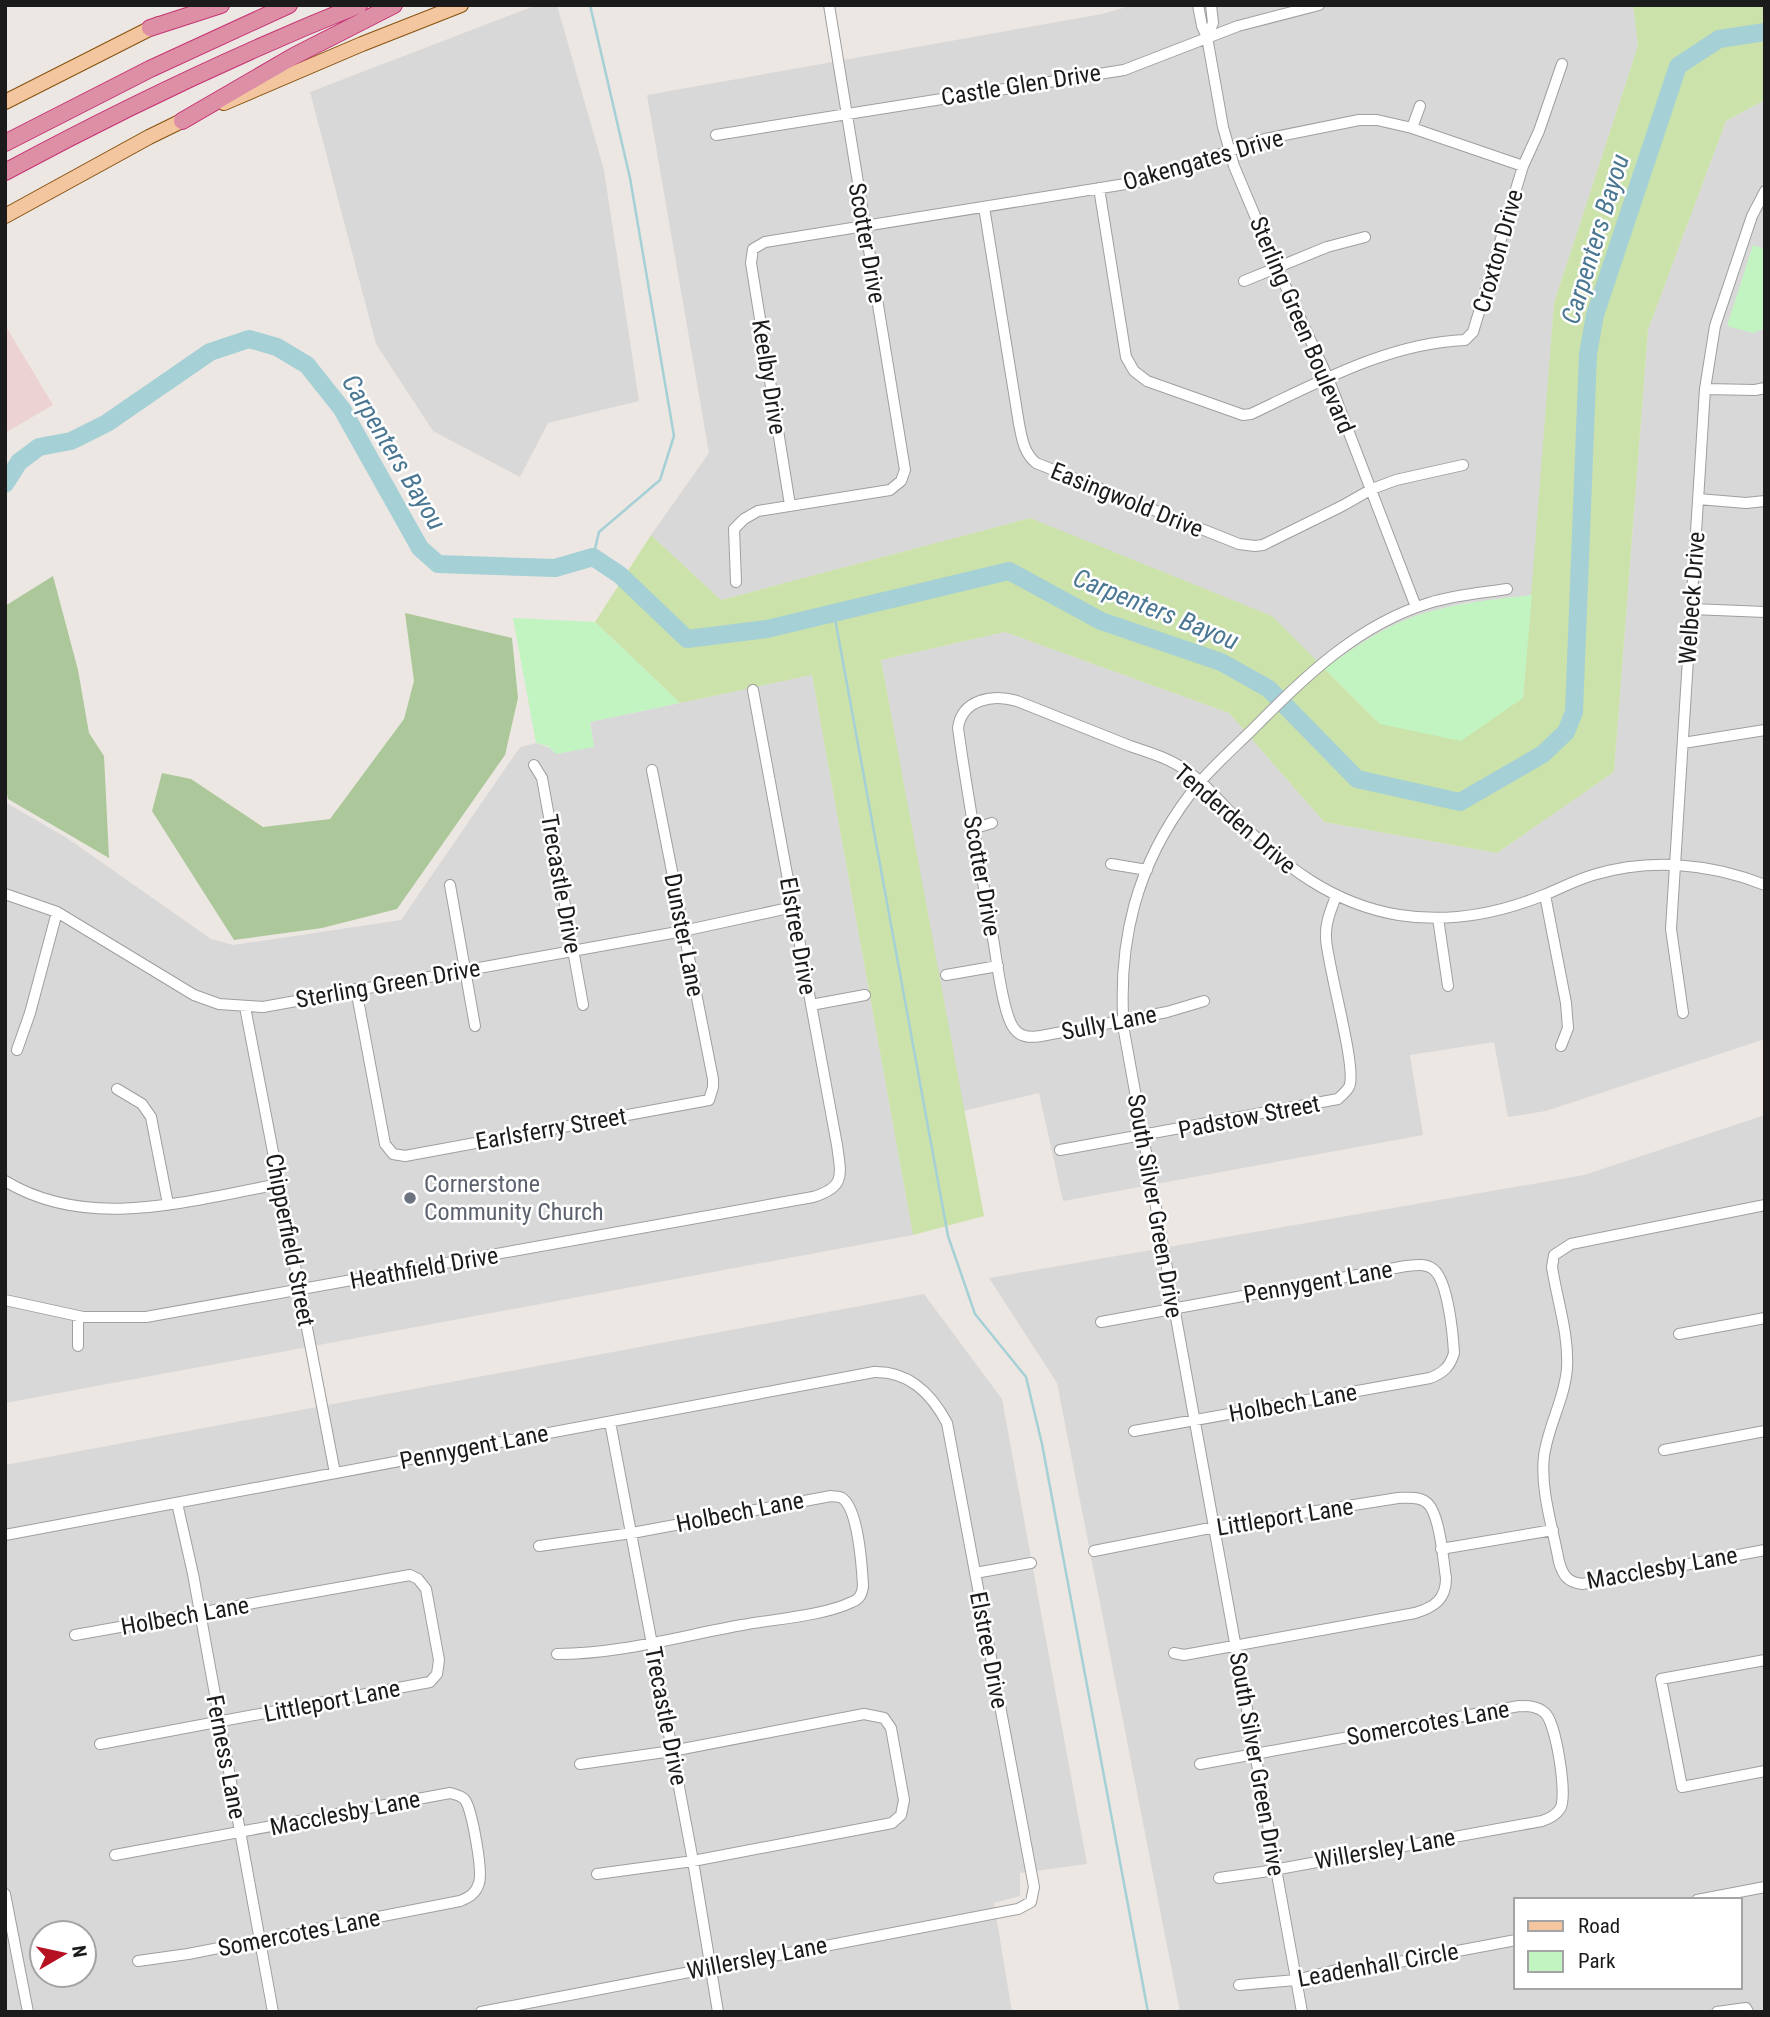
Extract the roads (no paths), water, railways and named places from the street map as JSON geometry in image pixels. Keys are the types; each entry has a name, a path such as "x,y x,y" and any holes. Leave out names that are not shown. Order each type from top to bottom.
{"highway":[{"path":"150,28 221,5"},
{"path":"5,143 150,69 289,5"},
{"path":"5,172 161,92 359,5"},
{"path":"182,121 294,56 394,5"}],"main road":[{"path":"5,102 199,5"},
{"path":"5,216 182,121 461,5"}],"street":[{"name":"Scotter Drive","path":"790,505 890,489 901,481 905,470 829,5"},
{"name":"Sterling Green Boulevard","path":"1198,5 1230,152 1277,268 1328,378 1416,607"},
{"name":"Sterling Green Boulevard","path":"1207,37 1213,23 1211,5"},
{"name":"Castle Glen Drive","path":"716,135 1124,70 1238,26 1319,5"},
{"name":"Croxton Drive","path":"1099,188 1126,357 1134,371 1147,381 1242,415 1251,414 1371,358 1465,340 1477,325 1524,166 1562,64"},
{"path":"1412,128 1420,106"},
{"name":"Oakengates Drive","path":"753,249 765,242 1138,182 1265,139 1359,120 1377,120 1412,128 1524,166"},
{"name":"Welbeck Drive","path":"1684,1013 1671,929 1705,389 1714,326 1752,216 1765,191"},
{"name":"Easingwold Drive","path":"984,207 1019,424 1024,446 1036,463 1239,544 1255,546 1281,537 1372,489 1396,480 1463,465"},
{"path":"1244,281 1327,247 1364,237"},
{"name":"Keelby Drive","path":"753,249 751,263 790,505"},
{"path":"1705,389 1755,390 1765,387"},
{"path":"1698,499 1746,503 1765,501"},
{"path":"736,582 734,529 758,511 790,505"},
{"name":"South Silver Green Drive","path":"1302,2012 1123,1020 1122,971 1126,937 1147,870 1170,822 1200,782 1310,672 1358,637 1416,607 1458,596 1507,589"},
{"path":"1692,609 1765,612"},
{"name":"Elstree Drive","path":"753,690 837,1145 841,1175 838,1183"},
{"name":"Tenderden Drive","path":"960,719 970,704 1005,697 1172,762 1200,782 1282,862 1336,896 1367,908 1398,915 1438,918 1499,911 1581,879 1618,869 1676,865 1728,873 1765,885"},
{"name":"Scotter Drive","path":"960,719 958,728 972,829 998,966 1011,1024 1016,1030"},
{"path":"1683,743 1765,730"},
{"name":"Trecastle Drive","path":"534,765 542,778 583,1005"},
{"name":"Dunster Lane","path":"652,770 713,1079 709,1100"},
{"path":"972,829 992,823"},
{"path":"1111,864 1147,870"},
{"path":"450,885 475,1026"},
{"name":"Sterling Green Drive","path":"5,894 57,912 194,995 219,1004 245,1007 263,1007 683,931 793,907"},
{"path":"1545,895 1566,1003 1568,1027 1561,1046"},
{"name":"Padstow Street","path":"1060,1150 1338,1100 1350,1086 1351,1074 1327,947 1326,927 1336,896"},
{"path":"17,1050 30,1013 57,912"},
{"path":"1438,918 1448,986"},
{"path":"946,975 998,966"},
{"name":"Earlsferry Street","path":"356,989 384,1144 393,1154 405,1156 709,1100"},
{"path":"811,1005 865,995"},
{"name":"Sully Lane","path":"1016,1030 1033,1037 1167,1012 1204,1001"},
{"name":"Chipperfield Street","path":"245,1007 335,1473"},
{"path":"117,1088 142,1104 151,1117 168,1204"},
{"path":"5,1181 35,1195 78,1206 126,1209 280,1184"},
{"name":"Heathfield Drive","path":"5,1300 78,1317 146,1317 813,1196 826,1193 838,1183"},
{"path":"1174,1654 1184,1655 1415,1612 1429,1607 1443,1597 1446,1588 1441,1549 1553,1530 1545,1489 1544,1457 1564,1387 1567,1357 1552,1267 1554,1255 1571,1244 1765,1205"},
{"name":"Pennygent Lane","path":"1101,1322 1173,1307 1420,1265 1431,1267 1438,1274 1443,1286 1454,1342 1454,1353 1448,1366"},
{"path":"78,1317 78,1346"},
{"path":"1679,1334 1765,1318"},
{"name":"Holbech Lane","path":"1134,1432 1430,1378 1443,1373 1448,1366"},
{"name":"Pennygent Lane","path":"5,1535 874,1372 897,1374 913,1380 933,1402"},
{"name":"Elstree Drive","path":"933,1402 947,1423 1034,1887 1031,1902"},
{"name":"Trecastle Drive","path":"610,1422 693,1861 718,2012"},
{"path":"1664,1450 1765,1431"},
{"name":"Holbech Lane","path":"539,1546 632,1533 814,1497 842,1498 851,1510 862,1573 862,1595 855,1601 832,1608 652,1643"},
{"name":"Littleport Lane","path":"1094,1551 1215,1527 1414,1498 1425,1501 1433,1510 1441,1549"},
{"name":"Ferness Lane","path":"177,1503 273,2012"},
{"name":"Macclesby Lane","path":"1553,1530 1563,1575 1572,1583 1582,1584 1765,1550"},
{"path":"975,1573 1031,1563"},
{"name":"Holbech Lane","path":"75,1635 410,1576 418,1579 426,1589 439,1661 437,1674"},
{"path":"557,1654 591,1654 652,1643"},
{"path":"1765,1660 1661,1679 1682,1787 1765,1771"},
{"name":"Littleport Lane","path":"100,1744 430,1682 437,1674"},
{"name":"Somercotes Lane","path":"1200,1764 1519,1706 1534,1706 1545,1713 1552,1725 1563,1786 1560,1810 1551,1817"},
{"path":"580,1764 672,1751 864,1714 884,1718 891,1728 904,1810 892,1823 693,1861 597,1874"},
{"name":"Macclesby Lane","path":"115,1854 450,1793 460,1796 467,1803 481,1879 476,1891 460,1901"},
{"name":"Willersley Lane","path":"1219,1878 1276,1870 1551,1817"},
{"path":"1707,1898 1765,1887"},
{"path":"5,1894 28,2012"},
{"name":"Somercotes Lane","path":"138,1961 188,1954 460,1901"},
{"name":"Willersley Lane","path":"481,2012 1018,1909 1031,1902"},
{"name":"Leadenhall Circle","path":"1239,1985 1296,1980 1340,1969 1350,1971 1514,1940"},
{"path":"1717,2012 1736,2008 1746,2008 1748,2012"}],"waterway":[{"path":"590,5 630,178 674,436 660,480 599,532 593,557"},
{"name":"Carpenters Bayou","path":"5,484 19,462 39,447 71,441 107,423 210,352 249,339 277,347 307,365 342,409 420,548 438,564 555,568 593,557 620,575 687,639 767,629 1009,571 1101,621 1221,662 1269,689 1357,779 1460,802 1543,754 1566,732 1574,712 1588,354 1595,315 1678,66 1719,39 1765,32"},
{"path":"834,613 948,1236 975,1314 1026,1377 1042,1444 1148,2012"}],"place":[{"name":"Cornerstone Community Church","path":"410,1198"}]}
